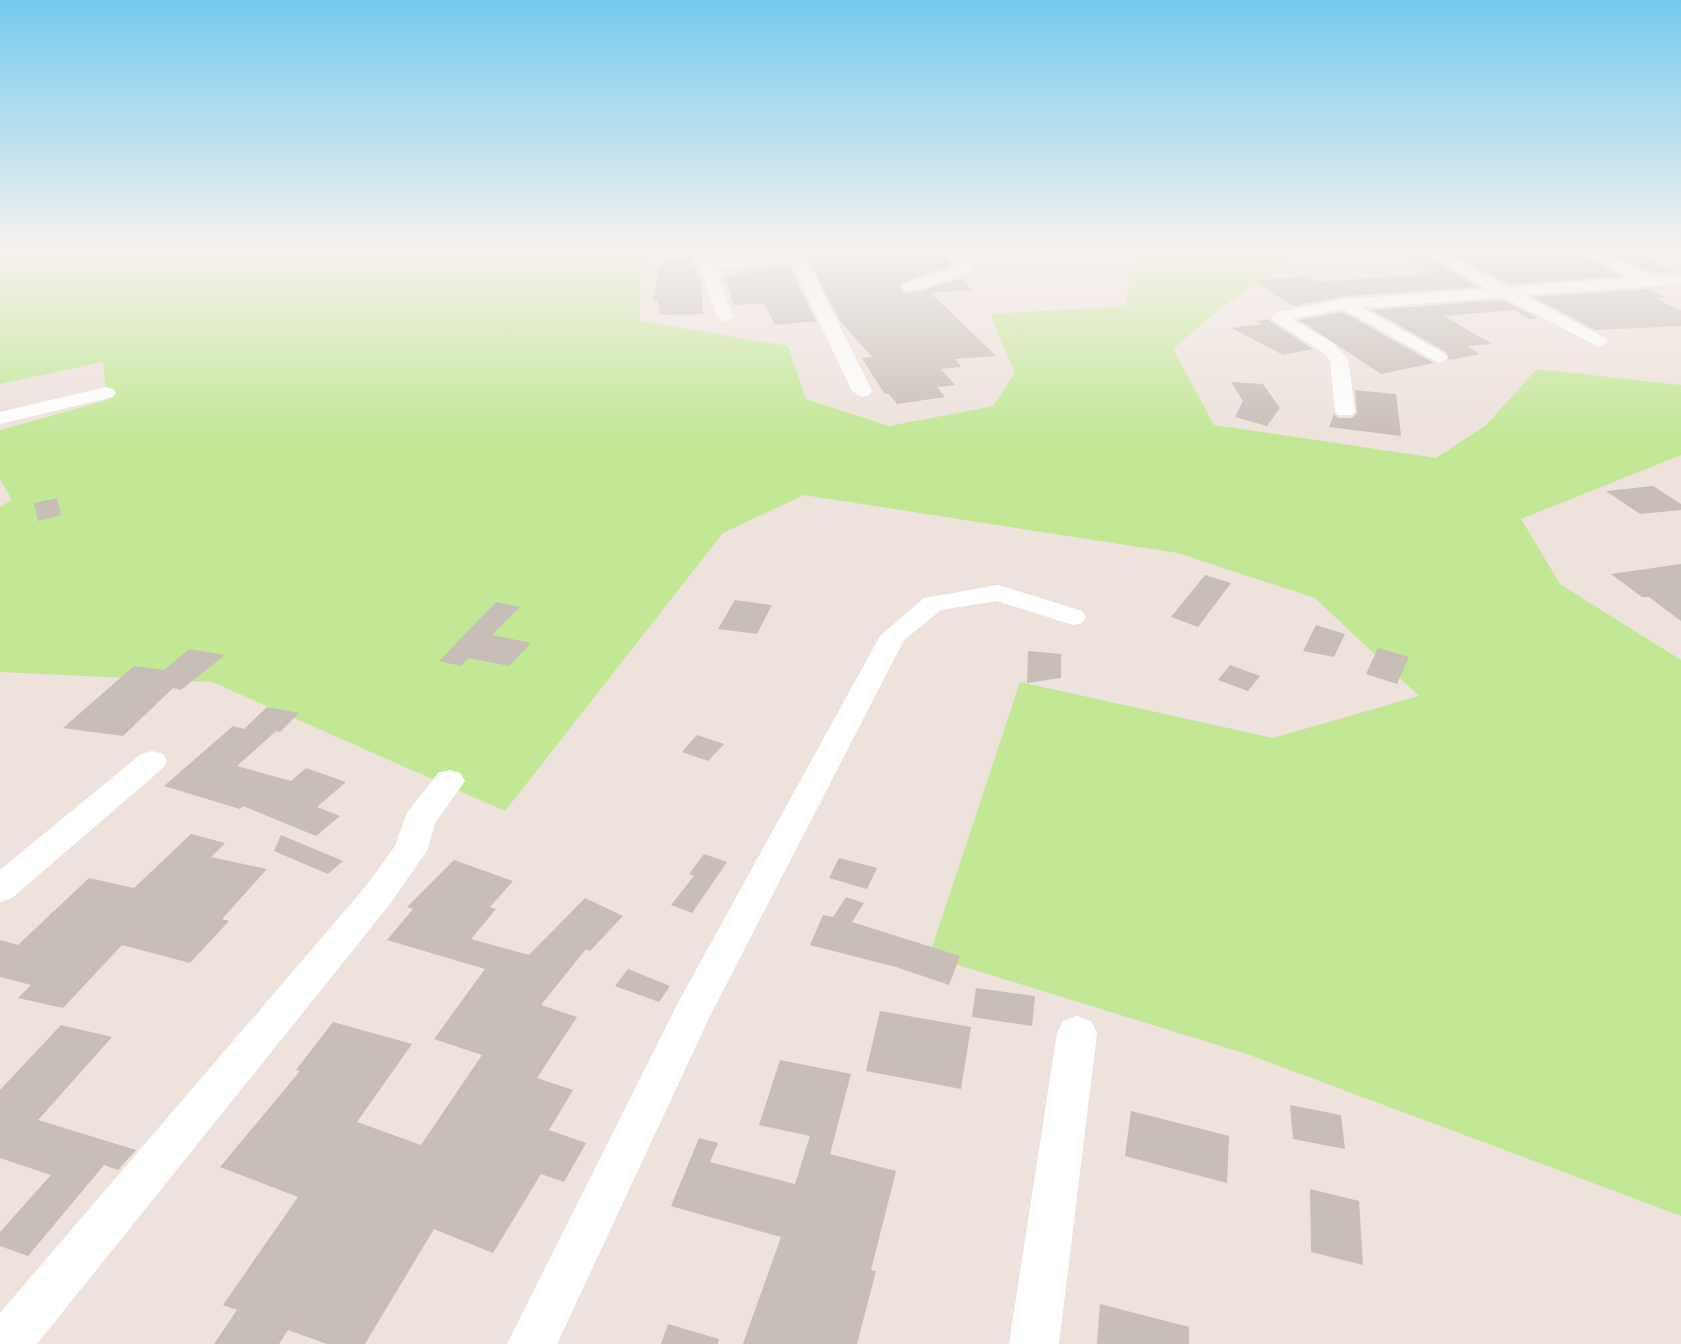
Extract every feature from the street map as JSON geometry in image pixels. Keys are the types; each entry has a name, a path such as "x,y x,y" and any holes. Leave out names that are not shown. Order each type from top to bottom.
{"street":[{"path":"824,314 862,391"},
{"path":"1295,314 1279,319 1326,346 1339,359 1345,411"},
{"path":"1362,314 1439,358"},
{"path":"1546,314 1599,342"},
{"path":"0,418 106,393"},
{"path":"532,1344 693,1012 893,636 933,603 998,593 1073,617"},
{"path":"0,889 152,761"},
{"path":"6,1344 379,895 411,849 419,821 449,782"},
{"path":"1034,1344 1077,1033"}],"green space":[{"path":"0,314 640,314 640,321 788,346 806,399 889,426 993,406 1015,373 990,314 1214,314 1173,349 1214,425 1436,458 1485,426 1537,369 1681,385 1681,455 1521,519 1560,584 1681,660 1681,1216 1250,1055 929,956 1020,682 1273,738 1419,696 1315,598 1178,553 804,495 723,533 505,811 212,682 0,672 0,507 12,500 0,479 0,430 107,400 103,362 0,384"}],"building":[{"path":"660,314 703,314 660,315"},
{"path":"769,314 812,314 816,321 775,325"},
{"path":"837,314 952,314 996,356 955,359 961,367 941,369 955,385 937,387 945,397 897,404 889,394 885,394 862,358 872,357"},
{"path":"1346,314 1434,363 1381,374 1299,320"},
{"path":"1379,314 1471,314 1444,316 1492,344 1467,346 1480,354 1449,360 1446,352"},
{"path":"1521,314 1529,314 1538,318 1530,319"},
{"path":"1564,314 1681,314 1681,326 1595,330"},
{"path":"1269,319 1313,349 1283,355 1232,328 1262,324 1257,321"},
{"path":"1231,382 1263,384 1280,408 1267,426 1235,417 1243,401"},
{"path":"1355,390 1396,394 1401,436 1329,427 1334,414 1338,418 1352,418 1357,413"},
{"path":"1653,486 1681,504 1681,510 1640,514 1606,491"},
{"path":"57,498 61,515 38,521 34,503"},
{"path":"1681,564 1681,621 1611,574"},
{"path":"1205,575 1231,583 1198,627 1171,617"},
{"path":"735,600 772,605 757,634 718,629"},
{"path":"496,602 520,607 492,635 531,643 509,666 469,658 461,666 439,661"},
{"path":"1316,625 1345,634 1334,657 1303,651"},
{"path":"1378,648 1409,657 1397,684 1366,674"},
{"path":"189,649 225,655 181,690 173,688 123,736 63,728 134,666 164,670"},
{"path":"1028,651 1061,654 1061,678 1027,683"},
{"path":"1230,665 1260,676 1248,691 1218,680"},
{"path":"267,707 299,713 237,766 291,781 306,768 346,782 317,807 340,816 316,836 243,806 240,809 164,786 233,726 244,729"},
{"path":"697,735 724,744 708,761 682,752"},
{"path":"191,834 225,843 211,857 267,869 222,919 229,921 190,963 122,945 63,1008 18,998 31,985 0,977 0,940 18,945 89,878 134,888"},
{"path":"281,835 343,861 328,874 274,851"},
{"path":"704,854 727,862 692,913 671,905 694,876 689,874"},
{"path":"839,858 877,868 867,889 829,878"},
{"path":"454,860 513,881 490,907 496,909 471,939 529,955 585,898 623,916 590,951 586,949 541,1005 577,1017 537,1078 573,1090 549,1130 586,1143 564,1182 541,1174 493,1253 434,1229 365,1344 327,1344 288,1330 279,1344 214,1344 237,1310 223,1305 298,1197 220,1167 300,1071 296,1070 333,1022 412,1044 357,1122 421,1145 482,1055 434,1039 485,969 387,940 413,909 407,907"},
{"path":"846,897 864,903 852,922 960,956 949,985 896,967 810,945 823,915 833,917"},
{"path":"628,969 670,986 659,1002 615,986"},
{"path":"976,988 1035,996 1032,1026 972,1017"},
{"path":"880,1011 971,1027 961,1089 866,1071"},
{"path":"61,1025 112,1037 38,1120 136,1150 118,1170 104,1165 28,1256 0,1246 0,1232 51,1175 0,1158 0,1090"},
{"path":"780,1060 851,1074 830,1154 896,1171 871,1270 876,1271 857,1344 743,1344 781,1237 671,1206 699,1138 718,1143 710,1162 795,1184 810,1136 759,1125"},
{"path":"1290,1105 1341,1115 1345,1149 1293,1139"},
{"path":"1131,1111 1229,1136 1227,1183 1125,1156"},
{"path":"1310,1189 1359,1201 1363,1265 1311,1252"},
{"path":"1100,1304 1189,1327 1189,1344 1097,1344"},
{"path":"668,1324 719,1339 718,1344 661,1344"}]}
